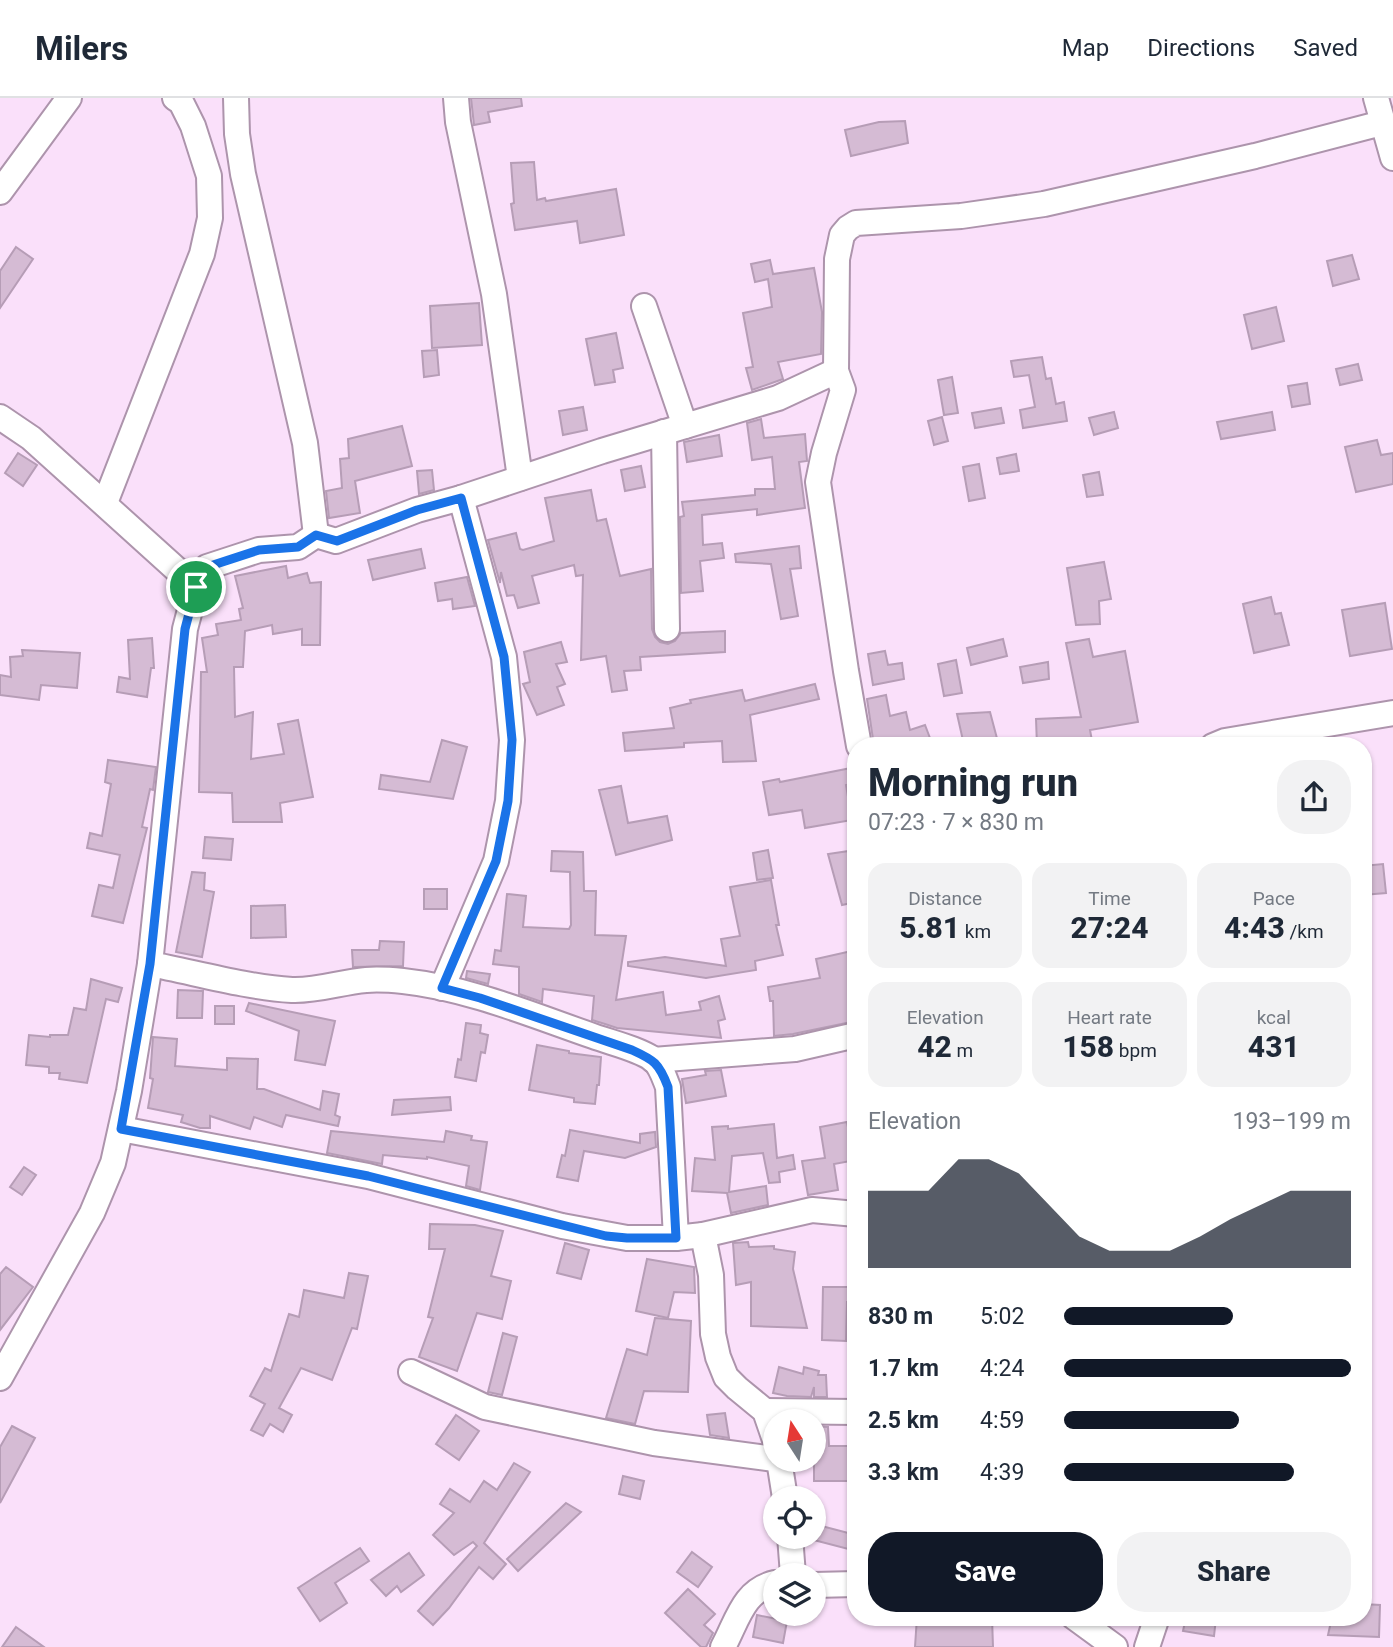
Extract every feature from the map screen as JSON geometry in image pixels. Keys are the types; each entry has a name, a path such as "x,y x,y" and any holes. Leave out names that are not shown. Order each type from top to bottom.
{"street":[{"path":"0,192 69,98"},
{"path":"105,503 202,254 210,218 209,176 193,127 181,102 175,98"},
{"path":"236,98 237,134 243,174 305,443 316,535"},
{"path":"456,98 458,122 494,294 520,478"},
{"path":"1376,98 1393,158"},
{"path":"857,737 818,482 843,390 836,370 836,259 842,236 848,228 856,223 961,216 1044,204 1255,156 1382,123"},
{"path":"645,306 675,429 667,629"},
{"path":"0,1378 92,1213 113,1163 150,964 185,629 196,587 207,567 259,550 298,547 316,535 337,541 417,510 778,398 836,370"},
{"path":"0,417 31,438 196,587"},
{"path":"442,988 496,861 508,801 512,740 504,657 461,498"},
{"path":"1249,737 1393,713"},
{"path":"150,964 295,990 327,988 366,980 404,981 442,988 552,1022 653,1060 662,1071 668,1087 676,1238"},
{"path":"653,1060 794,1049 847,1037"},
{"path":"121,1129 368,1176 606,1236 676,1238 703,1235 812,1210 847,1213"},
{"path":"703,1235 710,1275 713,1334 718,1357 726,1377 764,1409"},
{"path":"411,1372 485,1407 654,1443 763,1458"},
{"path":"826,1411 847,1412"},
{"path":"826,1585 847,1584"},
{"path":"723,1647 738,1612 763,1586"},
{"path":"1086,1626 1115,1647"},
{"path":"1147,1647 1154,1626"}],"building":[{"path":"471,98 521,98 522,106 488,112 490,122 474,125"},
{"path":"905,121 908,143 851,156 845,130 879,122"},
{"path":"534,162 537,200 545,198 546,201 616,189 624,235 580,243 577,221 515,230 511,204 514,203 511,163"},
{"path":"16,247 33,259 0,308 0,271"},
{"path":"1352,255 1359,279 1333,286 1327,261"},
{"path":"770,260 773,274 814,268 822,312 821,354 778,362 783,379 752,390 746,368 753,367 743,313 772,307 768,279 755,282 751,264"},
{"path":"479,303 482,345 432,348 430,306"},
{"path":"1276,307 1284,341 1252,349 1244,315"},
{"path":"616,333 623,368 613,370 615,382 595,385 586,339"},
{"path":"437,350 439,375 424,377 422,351"},
{"path":"1042,357 1046,379 1051,378 1056,404 1064,402 1067,421 1023,428 1020,410 1035,407 1029,375 1014,377 1011,361"},
{"path":"1358,364 1362,380 1340,385 1336,369"},
{"path":"952,377 958,413 944,415 938,380"},
{"path":"1307,383 1310,404 1292,407 1288,386"},
{"path":"583,407 587,430 563,435 559,411"},
{"path":"1001,408 1004,423 975,428 972,413"},
{"path":"1114,412 1118,428 1094,435 1089,418"},
{"path":"1272,412 1275,430 1221,439 1217,422"},
{"path":"942,417 948,441 934,445 928,421"},
{"path":"761,419 764,438 805,434 807,461 799,462 805,508 757,515 757,509 702,515 703,545 722,543 724,558 700,561 703,591 681,593 680,517 684,516 682,502 755,495 755,489 775,489 772,457 752,460 747,423"},
{"path":"402,426 412,466 355,481 360,513 329,518 326,491 342,488 340,459 349,458 348,439"},
{"path":"719,435 722,456 687,462 684,442"},
{"path":"1377,440 1381,455 1393,453 1393,484 1356,492 1345,447"},
{"path":"18,453 37,465 23,486 5,473"},
{"path":"1016,454 1019,471 1000,474 997,458"},
{"path":"979,464 985,498 969,501 963,467"},
{"path":"641,466 645,487 625,491 621,470"},
{"path":"432,470 434,490 419,494 417,471"},
{"path":"1099,472 1103,495 1087,497 1083,475"},
{"path":"591,490 597,521 606,519 620,576 651,569 652,629 655,637 668,644 675,641 681,633 725,631 725,652 640,657 641,670 624,671 627,690 612,692 606,656 581,660 583,575 576,576 574,565 532,576 539,603 518,608 514,595 507,596 501,572 500,583 488,540 516,533 520,549 523,550 554,541 545,498"},
{"path":"799,546 801,568 790,569 798,616 781,619 771,564 736,562 735,554"},
{"path":"421,549 425,568 373,580 368,560"},
{"path":"1104,562 1111,599 1099,601 1100,624 1076,625 1067,568"},
{"path":"286,566 288,578 307,573 310,583 321,582 320,645 302,645 302,629 273,634 272,625 245,631 243,667 234,667 235,717 253,712 251,759 284,754 278,724 298,720 313,797 280,803 282,822 233,822 232,793 199,792 201,672 207,672 202,638 218,635 216,624 241,620 239,609 243,608 235,576"},
{"path":"467,577 475,606 453,609 452,599 438,601 435,583"},
{"path":"1271,597 1275,614 1281,613 1289,645 1254,653 1243,604"},
{"path":"1385,603 1392,649 1350,656 1342,610"},
{"path":"152,638 154,668 151,668 147,697 117,692 119,677 130,679 128,640"},
{"path":"1003,639 1007,656 971,665 967,648"},
{"path":"1089,639 1093,657 1125,651 1138,722 1090,730 1091,737 1037,737 1036,719 1081,717 1066,643"},
{"path":"561,642 567,662 556,664 565,684 557,687 564,705 537,715 523,684 530,682 524,652"},
{"path":"22,650 80,653 77,688 41,685 39,700 0,695 0,675 11,677 10,657 23,656"},
{"path":"885,651 888,665 902,663 904,679 873,685 868,654"},
{"path":"956,660 962,693 944,696 938,664"},
{"path":"1048,662 1049,679 1023,683 1020,667"},
{"path":"815,684 819,699 750,715 756,761 723,762 722,741 625,751 623,733 674,728 670,708 691,703 690,700 742,690 745,701"},
{"path":"886,695 890,716 906,712 910,730 925,725 930,737 873,737 867,699"},
{"path":"990,712 997,737 962,737 957,714"},
{"path":"442,740 467,747 453,799 379,789 381,775 430,782"},
{"path":"108,760 156,767 153,790 150,789 142,827 147,828 123,923 92,916 99,885 113,888 120,855 87,848 90,833 102,836 111,784 105,782"},
{"path":"847,769 847,821 805,828 802,810 769,815 763,782 779,779 780,782"},
{"path":"621,786 628,823 667,816 672,840 616,855 599,790"},
{"path":"205,837 233,839 231,860 203,858"},
{"path":"768,850 773,878 757,880 753,853"},
{"path":"552,851 583,852 584,891 596,891 595,935 626,936 616,1000 663,992 666,1015 701,1010 699,1002 719,996 725,1019 718,1021 721,1038 617,1028 592,1020 594,996 543,989 542,1002 519,994 519,967 493,964 495,950 501,951 507,894 526,896 523,927 569,929 571,925 570,872 551,871"},
{"path":"847,851 847,904 842,905 828,854"},
{"path":"1383,864 1386,893 1372,894 1372,865"},
{"path":"192,872 205,873 204,890 214,892 202,957 176,952"},
{"path":"771,880 779,925 776,925 783,955 755,961 756,970 706,978 628,966 628,962 665,957 726,966 721,939 740,936 730,887"},
{"path":"424,889 447,889 447,909 424,909"},
{"path":"285,905 286,937 251,938 251,906"},
{"path":"380,941 404,942 403,966 353,967 352,950 379,950"},
{"path":"847,952 847,1023 774,1036 773,1001 770,1001 768,987 820,978 816,959"},
{"path":"467,971 490,974 488,984 466,978"},
{"path":"91,979 122,988 118,1002 106,999 87,1083 59,1079 60,1073 49,1073 49,1067 26,1065 29,1035 68,1035 74,1008 86,1010"},
{"path":"178,990 203,991 202,1018 177,1018"},
{"path":"249,1003 335,1021 325,1065 295,1060 299,1031 246,1011"},
{"path":"215,1006 234,1006 234,1024 215,1024"},
{"path":"466,1023 481,1025 480,1033 488,1035 485,1053 481,1052 476,1081 455,1077 458,1059 461,1060"},
{"path":"153,1037 177,1039 175,1066 227,1070 227,1058 258,1059 257,1089 264,1089 320,1110 323,1091 339,1094 335,1115 340,1117 338,1126 286,1115 282,1127 254,1117 250,1129 210,1116 210,1128 200,1128 181,1122 183,1115 148,1108 153,1079 150,1078"},
{"path":"537,1045 601,1057 595,1104 574,1102 574,1098 529,1090"},
{"path":"721,1070 726,1096 686,1103 682,1079 706,1075 705,1071"},
{"path":"450,1097 451,1110 392,1115 394,1100"},
{"path":"847,1122 847,1162 834,1164 838,1190 808,1195 802,1161 825,1158 820,1127"},
{"path":"774,1124 777,1158 793,1155 795,1169 779,1172 780,1182 769,1183 763,1153 732,1156 729,1192 766,1186 768,1205 731,1213 727,1193 692,1191 695,1158 715,1160 712,1127 728,1126 728,1129"},
{"path":"570,1130 640,1143 640,1134 655,1132 656,1147 625,1158 584,1151 578,1181 557,1177 562,1155 565,1156"},
{"path":"331,1131 444,1142 446,1131 472,1136 471,1140 487,1142 480,1190 466,1186 469,1166 427,1157 383,1155 382,1164 327,1153"},
{"path":"24,1167 36,1175 22,1195 10,1187"},
{"path":"430,1224 475,1225 503,1231 491,1276 511,1281 502,1319 477,1313 457,1371 419,1357 433,1318 428,1317 445,1249 429,1249"},
{"path":"748,1242 749,1247 774,1246 774,1249 795,1252 793,1269 807,1328 751,1326 751,1282 736,1285 733,1243"},
{"path":"565,1243 589,1250 581,1279 557,1273"},
{"path":"647,1259 694,1267 695,1293 674,1292 668,1318 636,1311"},
{"path":"6,1267 33,1287 0,1330 0,1274"},
{"path":"349,1273 368,1276 357,1329 352,1328 332,1380 301,1368 279,1408 292,1415 283,1432 270,1424 263,1436 251,1430 265,1404 250,1396 265,1368 271,1371 289,1314 299,1317 304,1290 344,1298"},
{"path":"823,1287 847,1287 846,1341 822,1340"},
{"path":"655,1318 691,1321 688,1392 644,1391 635,1424 606,1418 627,1349 647,1355"},
{"path":"503,1333 517,1337 502,1395 488,1392"},
{"path":"779,1367 803,1374 804,1367 819,1371 818,1375 826,1375 827,1397 814,1397 814,1387 811,1397 773,1393"},
{"path":"725,1413 729,1438 710,1435 707,1415"},
{"path":"456,1415 479,1431 459,1460 436,1444"},
{"path":"12,1426 35,1438 0,1503 0,1447"},
{"path":"826,1427 829,1446 847,1446 847,1481 814,1481 814,1472 826,1472"},
{"path":"514,1463 530,1472 484,1543 506,1564 493,1579 479,1567 433,1625 418,1611 477,1546 473,1542 454,1555 433,1535 454,1513 440,1504 450,1489 470,1502 484,1481 497,1490"},
{"path":"623,1476 644,1481 640,1499 619,1494"},
{"path":"566,1503 581,1512 518,1571 507,1559"},
{"path":"826,1527 847,1533 847,1549 826,1543"},
{"path":"360,1548 369,1561 335,1583 347,1603 320,1621 298,1588"},
{"path":"692,1552 712,1567 698,1587 677,1572"},
{"path":"409,1553 424,1575 401,1592 397,1586 386,1596 371,1580"},
{"path":"688,1589 715,1614 704,1625 713,1633 706,1647 701,1647 665,1613"},
{"path":"1372,1605 1380,1605 1379,1637 1328,1635 1330,1626 1372,1626"},
{"path":"757,1615 763,1616 763,1626 786,1626 783,1643 753,1637"},
{"path":"916,1626 992,1626 993,1647 915,1647"},
{"path":"1184,1626 1215,1626 1214,1636 1183,1631"},
{"path":"16,1627 44,1647 2,1647"}],"route":[{"path":"461,498 504,657 512,740 508,801 496,861 442,988 480,998 632,1050 653,1060 662,1071 668,1087 676,1238 606,1236 368,1176 121,1129 150,964 185,629 196,587 207,567 236,556 259,550 298,547 316,535 337,541 417,510 461,498"}]}
